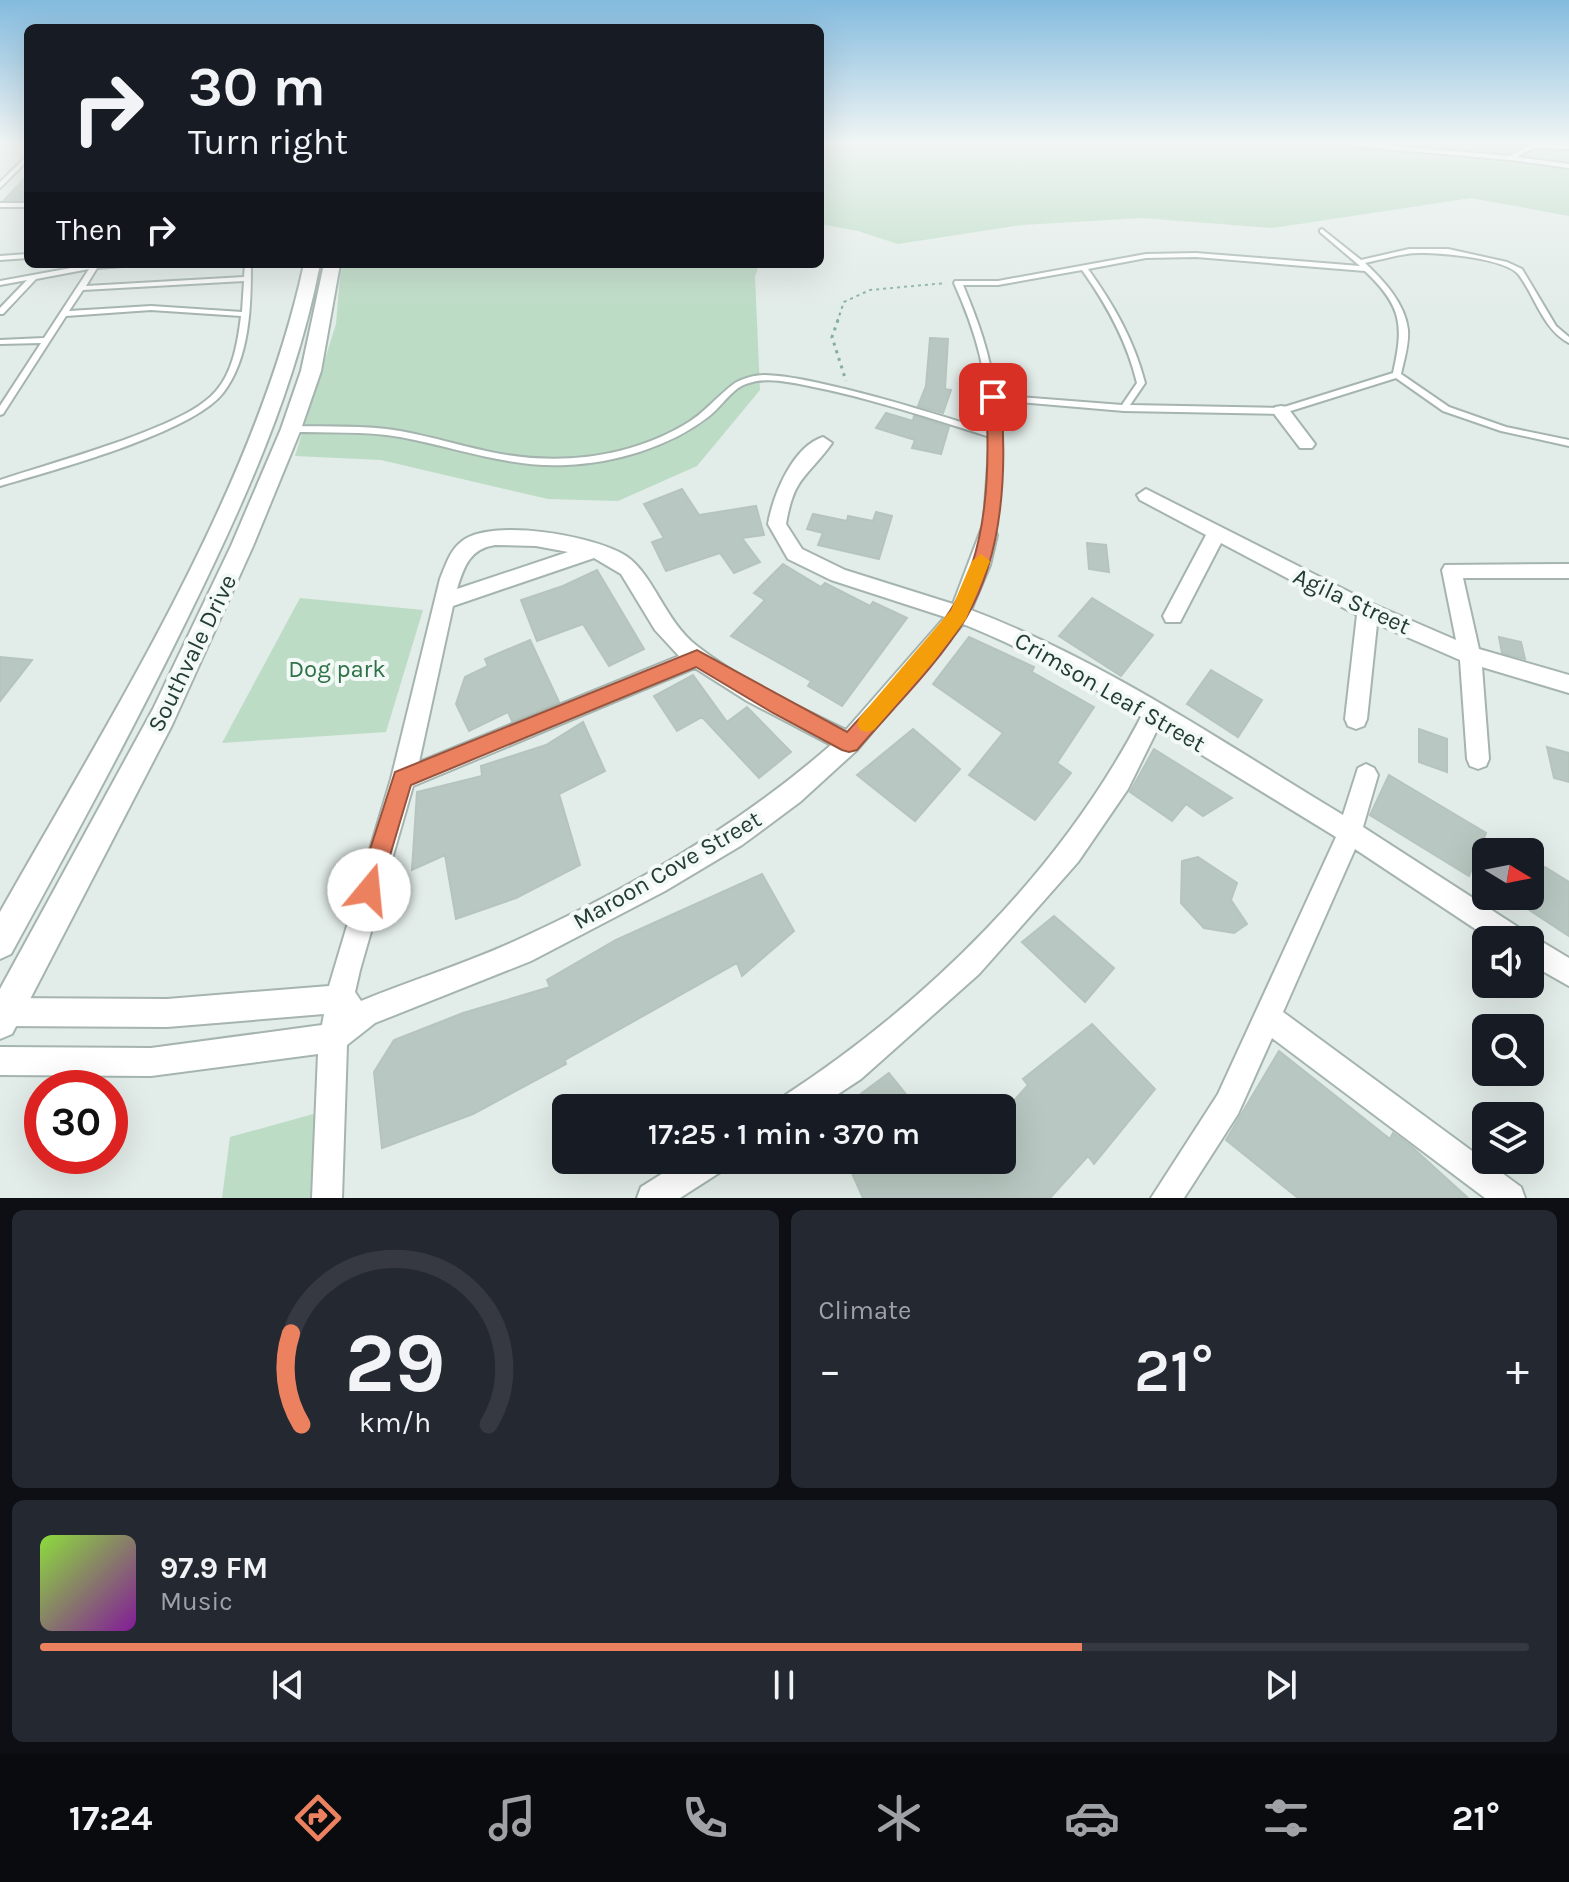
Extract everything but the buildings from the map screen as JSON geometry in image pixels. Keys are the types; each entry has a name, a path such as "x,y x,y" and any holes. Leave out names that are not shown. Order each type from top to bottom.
{"street":[{"name":"Southvale Drive","path":"0,943 145,679 238,487 285,374 311,268"},
{"name":"Southvale Drive","path":"2,1015 169,703 231,572 291,429 311,371 331,268"},
{"path":"1281,411 1306,444"},
{"name":"Crimson Leaf Street","path":"823,443 798,469 782,496 777,524 795,554 838,575 1014,635 1081,669 1153,716 1350,832 1494,926"},
{"name":"Agila Street","path":"1146,495 1368,611 1470,655 1569,684"},
{"path":"1173,616 1216,534"},
{"name":"Maroon Cove Street","path":"0,1061 151,1062 333,1038 366,1013 522,952 656,882 733,837 792,794 849,743 959,614 980,565 988,535"},
{"path":"327,1198 333,1038 340,999 352,946 403,779 445,601 460,556 469,545 485,539 522,538 593,551 626,565 652,612 670,634 697,658 849,743"},
{"path":"445,601 593,551"},
{"path":"1478,759 1470,655 1452,570 1569,571"},
{"path":"1356,719 1368,611"},
{"path":"403,779 697,658"},
{"path":"813,1094 851,1069 970,965 1069,854 1120,781 1153,716"},
{"path":"1166,1198 1228,1104 1350,832 1366,775"},
{"path":"1544,958 1569,973"},
{"path":"2,1015 167,1013 340,999 366,1013"},
{"path":"1268,1018 1510,1198"},
{"path":"652,1198 689,1174"}],"lane":[{"path":"0,205 24,205"},
{"path":"1322,231 1368,269 1395,303 1405,329 1397,375"},
{"path":"1360,262 1409,251 1448,251 1505,263 1520,270 1553,327 1569,341"},
{"path":"988,535 996,436 993,397 983,346 958,283 998,283 1146,256 1196,255 1368,269"},
{"path":"0,258 24,256"},
{"path":"0,283 81,268"},
{"path":"0,412 93,268"},
{"path":"0,483 154,430 207,406 220,392 234,363 245,314 248,268"},
{"path":"1084,268 1105,298 1136,359 1141,383 1124,408"},
{"path":"0,312 33,278"},
{"path":"80,288 248,279"},
{"path":"64,314 151,308 245,314"},
{"path":"0,342 47,340"},
{"path":"993,397 1124,408 1281,411 1397,375"},
{"path":"1397,375 1446,409 1504,429 1569,443"},
{"path":"291,429 400,434 470,452 527,462 569,461 620,454 663,440 703,416 743,381 754,378 793,380 996,436"}],"path":[{"path":"846,393 832,337 844,302 870,290 958,283"}],"green space":[{"path":"824,200 1458,200 1273,228 1142,218 1022,225 898,244 858,231 824,225"},
{"path":"1481,200 1569,200 1569,216"},
{"path":"341,268 758,268 755,277 760,390 697,466 618,501 548,499 381,460 295,456 336,324"},
{"name":"Dog park","path":"300,598 423,610 386,732 222,743"},
{"path":"317,1113 311,1198 222,1198 230,1137"}],"slow traffic":[{"path":"867,723 959,614 981,561"}],"route":[{"path":"369,890 403,779 697,658 849,743 959,614 980,565 988,535 996,436 993,397"}]}
